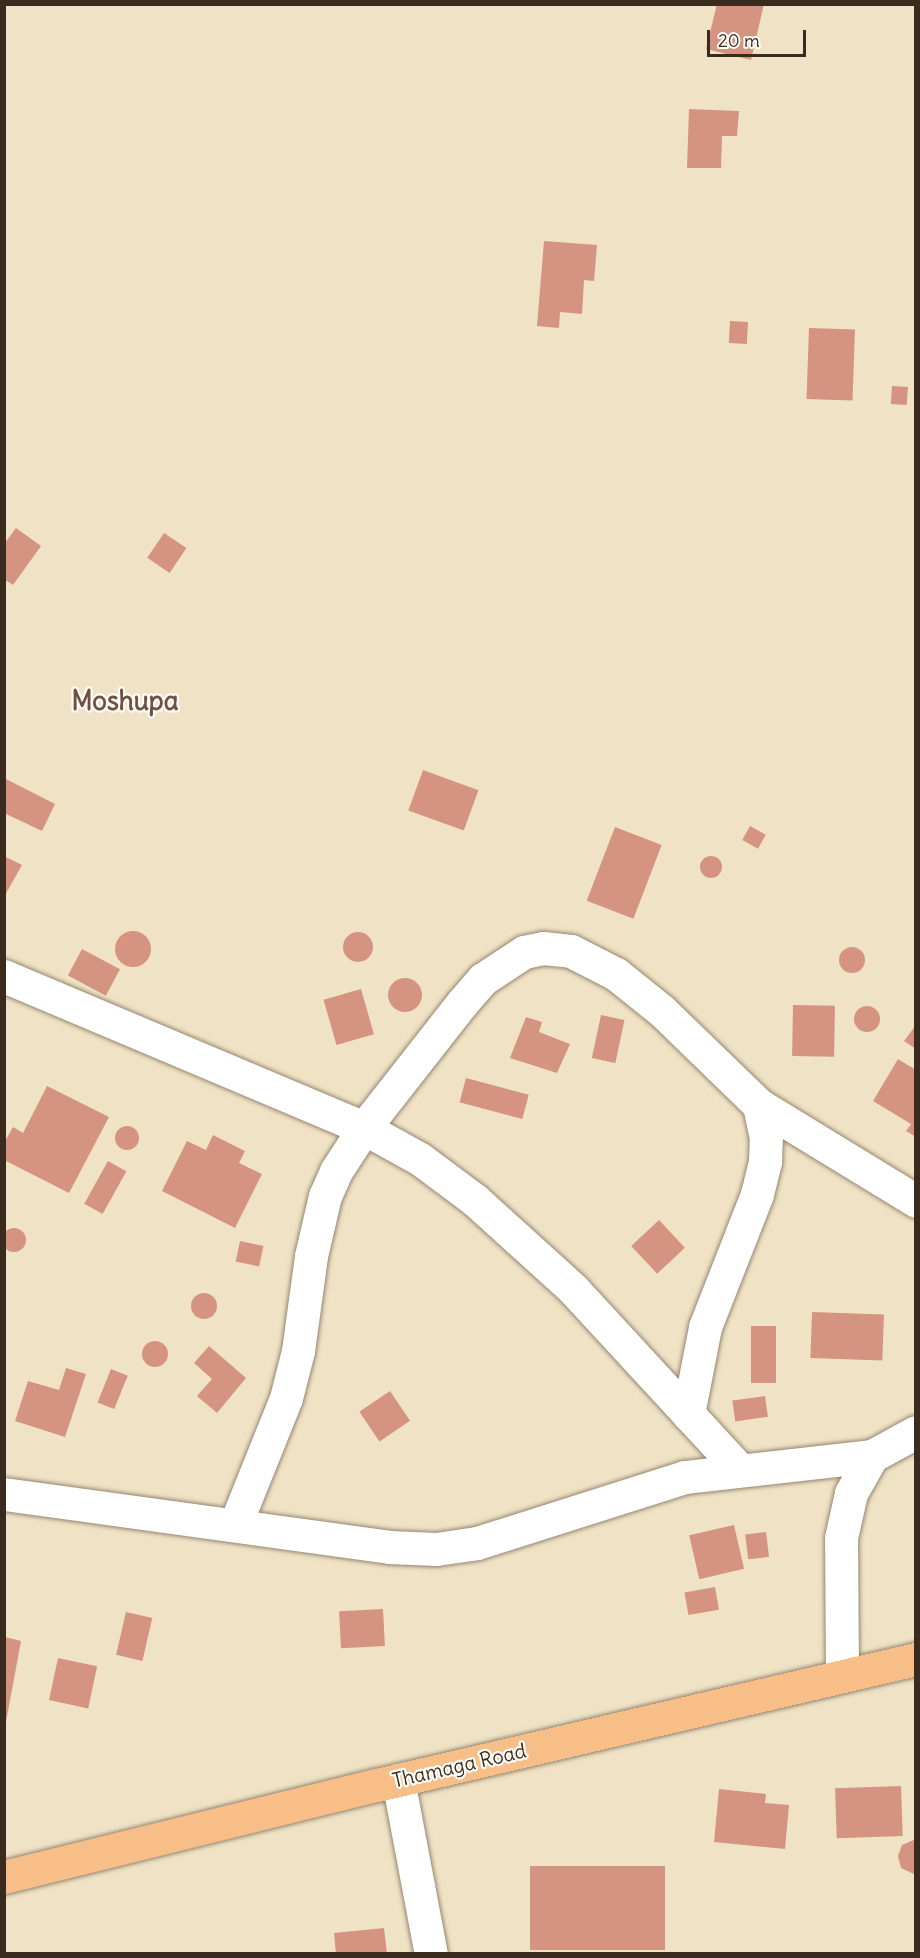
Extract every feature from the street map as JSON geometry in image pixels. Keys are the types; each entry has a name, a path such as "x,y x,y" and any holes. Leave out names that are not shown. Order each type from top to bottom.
{"main road":[{"name":"Thamaga Road","path":"4,1877 398,1780 842,1674 915,1659"}],"street":[{"path":"235,1525 286,1398 298,1351 311,1256 325,1196 364,1128 483,979 524,952 543,948 571,951 616,974 661,1010 759,1105 915,1201"},
{"path":"8,983 364,1128 420,1159 475,1200 573,1289 738,1468"},
{"path":"688,1414 705,1327 757,1194 765,1162 766,1138 759,1105"},
{"path":"4,1494 389,1546 436,1549 477,1543 685,1477 738,1468 872,1456 915,1432"},
{"path":"842,1674 841,1538 851,1493 872,1456"},
{"path":"398,1780 431,1953"}],"building":[{"path":"717,4 764,4 751,60 706,49"},
{"path":"689,109 739,111 737,136 722,136 721,168 687,168"},
{"path":"544,241 597,245 594,281 584,280 582,314 560,312 559,328 537,326"},
{"path":"730,321 748,322 747,344 729,343"},
{"path":"809,328 855,330 852,401 807,399"},
{"path":"892,386 908,387 907,405 891,404"},
{"path":"16,528 41,546 13,585 4,579 4,544"},
{"path":"164,533 186,548 170,573 147,558"},
{"path":"423,770 478,790 464,831 408,810"},
{"path":"4,778 55,804 42,831 4,813"},
{"path":"750,826 766,835 758,849 742,840"},
{"path":"615,827 662,845 633,919 587,901"},
{"path":"4,856 22,865 4,897"},
{"path":"711,856 719,859 722,867 719,875 711,878 703,875 700,867 703,859"},
{"path":"133,931 145,937 151,949 145,961 133,967 121,961 115,949 121,937"},
{"path":"358,932 369,936 373,947 369,958 358,962 347,958 343,947 347,936"},
{"path":"852,947 861,951 865,960 861,969 852,973 843,969 839,960 843,951"},
{"path":"82,949 120,969 106,996 68,975"},
{"path":"405,978 417,983 422,995 417,1007 405,1012 393,1007 388,995 393,983"},
{"path":"361,989 374,1034 336,1045 324,1000"},
{"path":"793,1005 835,1006 834,1057 792,1056"},
{"path":"867,1006 876,1010 880,1019 876,1028 867,1032 858,1028 854,1019 858,1010"},
{"path":"601,1015 624,1020 615,1063 592,1058"},
{"path":"526,1017 542,1022 539,1032 570,1044 557,1073 510,1058"},
{"path":"916,1025 916,1049 904,1041"},
{"path":"898,1059 916,1070 916,1137 906,1131 911,1124 873,1101"},
{"path":"466,1078 529,1095 522,1119 460,1102"},
{"path":"47,1086 109,1117 69,1193 4,1160 4,1143 13,1127 23,1133"},
{"path":"122,1126 132,1126 139,1133 139,1143 132,1150 122,1150 115,1143 115,1133"},
{"path":"213,1135 245,1151 239,1163 262,1174 235,1228 162,1191 187,1141 206,1150"},
{"path":"108,1161 126,1171 103,1214 84,1204"},
{"path":"659,1220 685,1248 657,1274 631,1246"},
{"path":"14,1228 19,1229 25,1235 25,1245 19,1251 14,1252 9,1251 3,1245 2,1240 3,1235 9,1229"},
{"path":"240,1241 263,1246 259,1267 236,1262"},
{"path":"204,1293 213,1297 217,1306 213,1315 204,1319 195,1315 191,1306 195,1297"},
{"path":"812,1312 884,1315 882,1360 810,1358"},
{"path":"751,1326 776,1326 776,1383 751,1383"},
{"path":"155,1341 164,1345 168,1354 164,1363 155,1367 146,1363 142,1354 146,1345"},
{"path":"209,1346 246,1378 217,1413 197,1396 212,1379 194,1363"},
{"path":"66,1368 86,1374 65,1437 15,1421 28,1381 59,1390"},
{"path":"111,1369 128,1376 114,1409 98,1402"},
{"path":"390,1391 410,1421 379,1442 359,1412"},
{"path":"765,1396 768,1417 735,1421 732,1401"},
{"path":"734,1525 744,1569 699,1579 689,1535"},
{"path":"766,1532 769,1557 748,1559 745,1535"},
{"path":"715,1587 719,1610 688,1615 684,1592"},
{"path":"383,1609 385,1646 341,1648 339,1611"},
{"path":"126,1612 152,1618 142,1661 116,1655"},
{"path":"5,1637 21,1641 6,1722 5,1722"},
{"path":"58,1658 97,1666 88,1708 49,1700"},
{"path":"901,1786 903,1836 837,1838 835,1788"},
{"path":"719,1789 766,1794 765,1803 789,1805 785,1849 714,1842"},
{"path":"916,1839 916,1875 901,1868 898,1856 902,1845"},
{"path":"530,1866 665,1866 665,1950 530,1950"},
{"path":"384,1928 387,1954 336,1954 334,1933"}],"district":[{"name":"Moshupa","path":"125,701"}]}
